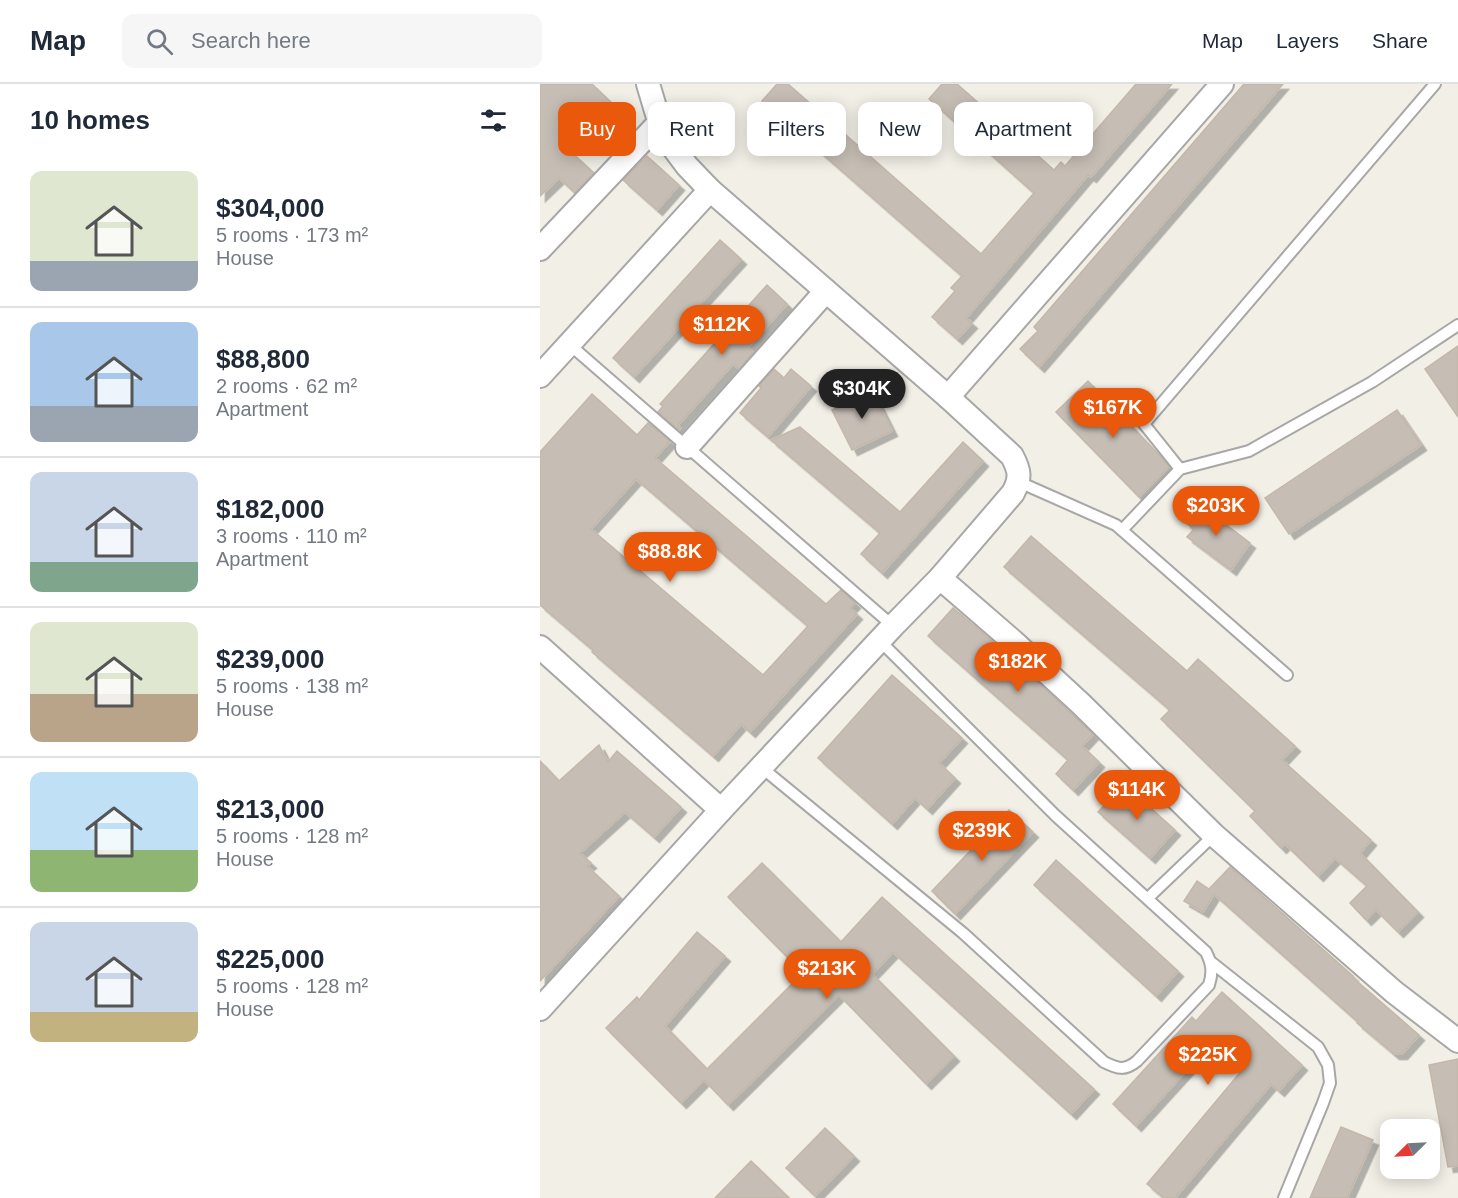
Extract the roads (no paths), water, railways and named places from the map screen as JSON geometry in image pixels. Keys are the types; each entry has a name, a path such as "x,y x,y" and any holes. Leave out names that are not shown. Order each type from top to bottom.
{"street":[{"path":"648,84 653,102"},
{"path":"948,397 1222,84"},
{"path":"540,249 648,135"},
{"path":"540,1009 721,810 940,578 1014,493 1019,482 1018,467 1012,456 948,397 710,190 680,156"},
{"path":"540,376 710,190"},
{"path":"687,447 826,291"},
{"path":"940,578 1015,643 1214,835 1394,992 1458,1041"},
{"path":"540,647 721,810"}],"lane":[{"path":"1180,469 1144,424 1436,84"},
{"path":"1122,530 1180,469 1249,451 1372,382 1458,325"},
{"path":"569,344 687,447 886,634 1056,816 1206,952 1211,962 1212,974 1209,985 1137,1061 1130,1067 1116,1068 1104,1062 963,933 761,767"},
{"path":"1019,482 1116,525 1287,675"},
{"path":"1148,898 1214,835"},
{"path":"1211,962 1318,1047 1328,1065 1330,1083 1284,1198"}]}
